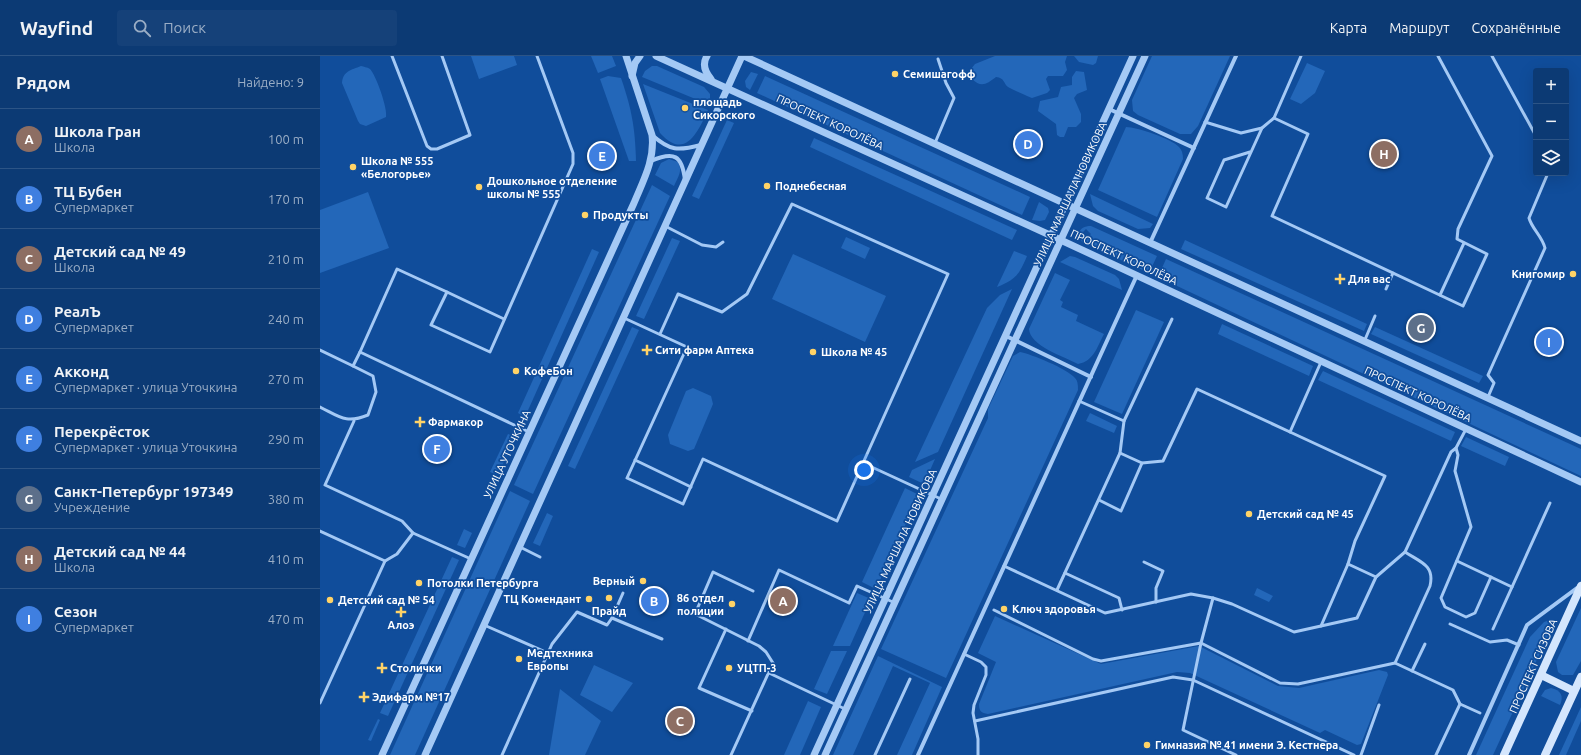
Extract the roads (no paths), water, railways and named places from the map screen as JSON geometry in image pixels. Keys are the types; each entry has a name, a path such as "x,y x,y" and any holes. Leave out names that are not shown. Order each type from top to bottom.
{"main road":[{"name":"ПРОСПЕКТ СИЗОВА","path":"1504,755 1581,586"},
{"path":"1540,675 1574,691"},
{"path":"1545,755 1581,677"}],"street":[{"path":"626,56 652,135 664,146 677,149 701,145"},
{"path":"632,76 635,63 640,56"},
{"name":"ПРОСПЕКТ КОРОЛЁВА","path":"656,56 1137,275 1581,482"},
{"path":"707,56 704,64 706,72 712,81"},
{"path":"425,755 624,318 664,226 743,56 1581,441"},
{"name":"УЛИЦА МАРШАЛА НОВИКОВА","path":"814,755 1133,56"},
{"name":"УЛИЦА МАРШАЛА НОВИКОВА","path":"825,755 1145,56"},
{"path":"1150,243 1236,56"},
{"path":"1109,109 1194,148"},
{"name":"УЛИЦА УТОЧКИНА","path":"382,755 634,203 651,161 654,147 652,135"},
{"path":"651,161 668,155 674,156 680,160 683,166 685,180"},
{"path":"918,755 1137,275"},
{"path":"1006,336 1090,377"},
{"path":"1469,755 1528,625 1581,586"}],"lane":[{"path":"392,56 427,146 431,149 436,149 470,135 442,56"},
{"path":"447,292 431,325 490,352 573,164 573,153 537,56"},
{"path":"1250,152 1224,160 1207,198 1226,207 1262,128 1274,118 1301,56"},
{"path":"1274,118 1308,134 1272,216 1463,306 1487,254 1457,239 1458,229 1492,156 1438,56"},
{"path":"1492,56 1536,136 1536,140"},
{"path":"934,144 954,98 946,83 938,59"},
{"path":"1205,122 1241,133 1262,128"},
{"path":"1487,398 1494,383 1488,375 1545,248 1543,242 1530,224 1529,218 1547,176"},
{"path":"624,318 687,347 627,478 683,504 703,459 837,521 948,274 792,204 748,294 722,312 678,294 660,334"},
{"path":"664,226 702,245 716,247 723,242"},
{"path":"1440,295 1464,243"},
{"path":"353,366 397,268 504,319"},
{"path":"1386,289 1393,273"},
{"path":"1364,342 1375,316"},
{"path":"1057,590 1120,453 1124,421 1172,319"},
{"path":"320,350 373,376 376,392 368,415 354,421 341,417 320,407"},
{"path":"360,352 529,432"},
{"path":"1290,432 1321,361"},
{"path":"1120,453 1142,463 1163,461 1197,389 1385,476 1355,541 1348,564 1321,626"},
{"path":"1080,401 1124,421"},
{"path":"326,485 354,421"},
{"path":"1004,566 1105,613 1191,594 1213,598 1294,632 1357,618 1376,577 1404,552 1451,452 1456,448 1466,428"},
{"path":"1456,448 1458,455 1456,471 1471,527 1441,598 1445,607 1466,617 1475,614 1491,577"},
{"path":"635,460 691,487"},
{"path":"863,462 942,500"},
{"path":"1098,500 1121,511 1142,463"},
{"path":"320,482 402,521 413,533 471,559"},
{"path":"1493,629 1550,503"},
{"path":"320,531 385,561"},
{"path":"320,703 385,561 397,554 413,533"},
{"path":"520,547 540,557"},
{"path":"1395,663 1432,579 1431,572 1428,567 1404,552"},
{"path":"1457,561 1512,587"},
{"path":"1144,562 1163,571 1156,588 1156,602"},
{"path":"1348,564 1376,577"},
{"path":"748,641 779,570 849,603 857,586 895,603"},
{"path":"731,755 773,663 766,652 759,646 695,614 713,572 753,591"},
{"path":"1065,573 1119,598 1122,610"},
{"path":"502,755 552,644 578,612 606,625 612,618 623,593"},
{"path":"1213,598 1201,643 1183,730 1236,755"},
{"path":"994,610 1093,659 1101,661 1201,643 1280,683 1298,684 1395,663 1453,690 1460,704 1480,713"},
{"path":"612,618 662,639"},
{"path":"1450,624 1490,642 1508,640 1519,645"},
{"path":"484,625 548,653"},
{"path":"726,629 699,688 752,711"},
{"path":"1412,671 1424,644"},
{"path":"964,654 981,662 986,667 986,675 974,705 978,739 978,755"},
{"path":"769,673 846,710"},
{"path":"975,721 1173,678 1193,680 1354,755"},
{"path":"875,755 910,679"},
{"path":"1436,755 1460,704"},
{"path":"1361,755 1379,705"}],"place":[{"name":"Семишагофф","path":"895,74"},
{"name":"площадь Сикорского","path":"685,108"},
{"name":"РеалЪ","path":"1028,144"},
{"name":"Детский сад № 44","path":"1384,154"},
{"name":"Акконд","path":"602,156"},
{"name":"Школа № 555 «Белогорье»","path":"353,167"},
{"name":"Поднебесная","path":"767,186"},
{"name":"Дошкольное отделение школы № 555","path":"479,187"},
{"name":"Продукты","path":"585,215"},
{"name":"Книгомир","path":"1573,274"},
{"name":"Для вас","path":"1340,279"},
{"name":"Санкт-Петербург 197349","path":"1421,328"},
{"name":"Сезон","path":"1549,342"},
{"name":"Сити фарм Аптека","path":"647,350"},
{"name":"Школа № 45","path":"813,352"},
{"name":"КофеБон","path":"516,371"},
{"name":"Фармакор","path":"420,422"},
{"name":"Перекрёсток","path":"437,449"},
{"name":"Детский сад № 45","path":"1249,514"},
{"name":"Верный","path":"643,581"},
{"name":"Потолки Петербурга","path":"419,583"},
{"name":"Прайд","path":"609,598"},
{"name":"ТЦ Комендант","path":"589,599"},
{"name":"Детский сад № 54","path":"330,600"},
{"name":"ТЦ Бубен","path":"654,601"},
{"name":"Школа Гран","path":"783,601"},
{"name":"86 отдел полиции","path":"732,604"},
{"name":"Ключ здоровья","path":"1004,609"},
{"name":"Алоэ","path":"401,612"},
{"name":"Медтехника Европы","path":"519,659"},
{"name":"Столички","path":"382,668"},
{"name":"УЦТП-3","path":"729,668"},
{"name":"Эдифарм №17","path":"364,697"},
{"name":"Детский сад № 49","path":"680,721"},
{"name":"Гимназия № 41 имени Э. Кестнера","path":"1147,745"}]}
